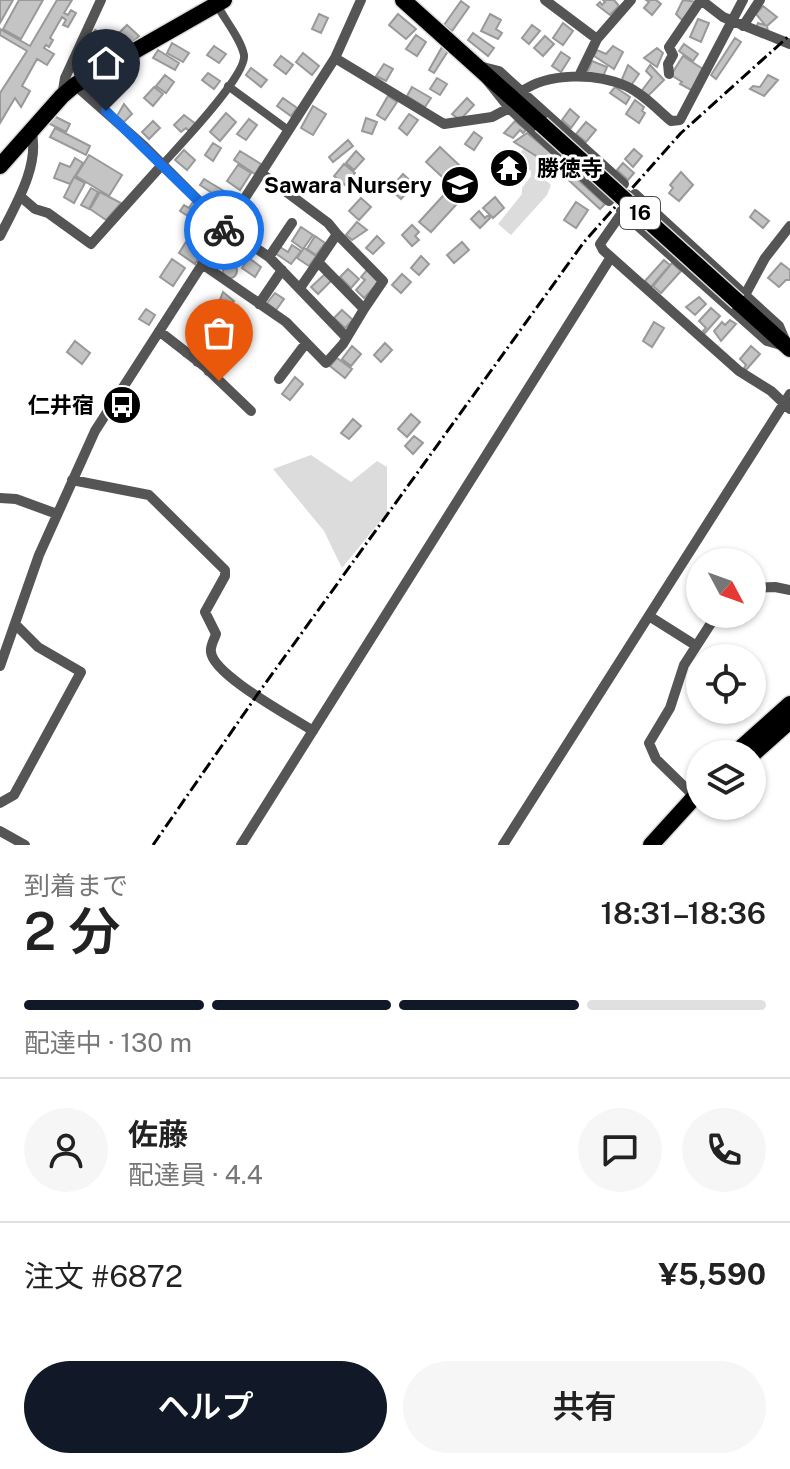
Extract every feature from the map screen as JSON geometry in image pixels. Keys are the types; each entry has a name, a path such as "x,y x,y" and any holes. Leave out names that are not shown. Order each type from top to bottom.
{"main road":[{"name":"16","path":"403,0 741,298 789,348"},
{"path":"0,166 68,90 220,2"},
{"path":"750,740 790,704"},
{"path":"766,742 790,721"},
{"path":"651,845 686,809"}],"street":[{"path":"101,0 65,78 68,90 144,146 226,228 269,257 346,337"},
{"path":"0,666 57,514 95,431 335,58 361,0"},
{"path":"545,0 597,39"},
{"path":"579,76 597,39 631,0"},
{"path":"669,74 668,64 673,55 669,47 701,0 731,21 790,44"},
{"path":"521,92 539,82 579,76 623,84 671,121 680,120 743,0"},
{"path":"743,26 760,0"},
{"path":"21,197 91,244 207,115 244,56 220,2"},
{"path":"335,58 444,124 473,122 509,108"},
{"path":"475,65 499,71 624,184 609,201 509,108 475,65"},
{"path":"228,86 288,130"},
{"path":"0,236 21,197 35,141 31,130"},
{"path":"202,264 286,322 326,363 383,281 300,200 261,173"},
{"path":"503,845 788,402 739,371 600,244 635,194 741,298 765,258 790,226"},
{"path":"621,211 767,341 789,348"},
{"path":"269,257 292,223"},
{"path":"300,288 337,234"},
{"path":"241,845 611,257"},
{"path":"318,262 364,309"},
{"path":"259,304 282,270"},
{"path":"159,331 204,366 251,411"},
{"path":"279,379 306,343"},
{"path":"72,480 149,495 225,570 225,576 205,612 216,634 210,649 212,657 228,675 313,731"},
{"path":"0,498 16,499 57,514"},
{"path":"766,587 790,590"},
{"path":"649,616 693,644"},
{"path":"0,803 14,795 81,672 38,647 15,624"},
{"path":"686,661 670,708 649,743 656,759 686,784"},
{"path":"0,831 25,845"}],"shaded area":[{"path":"525,147 541,159 537,172 551,185 547,195 511,235 498,224 522,194 522,188 531,176 531,171 515,160"},
{"path":"311,455 351,482 377,461 387,467 387,513 342,568 324,531 273,469"}],"building":[{"path":"0,0 13,0 0,23"},
{"path":"19,0 43,0 21,39 3,29"},
{"path":"57,0 72,0 64,13 68,15 71,10 76,13 68,27 63,25 66,20 62,17 50,38 53,40 49,47 46,45 44,48 54,54 47,65 37,59 22,86 30,91 21,107 15,98 0,123 0,93 27,51 0,35 0,29 30,46"},
{"path":"603,0 614,0 619,6 610,15 597,5 600,2 602,5"},
{"path":"646,0 656,0 661,4 652,15 644,8 649,2"},
{"path":"683,0 697,2 682,20 676,14"},
{"path":"461,1 469,7 452,31 444,25"},
{"path":"763,6 777,17 767,26 768,32 756,28 758,23 765,25 756,14"},
{"path":"319,14 328,18 321,33 312,29"},
{"path":"398,14 416,29 406,39 389,25"},
{"path":"490,14 501,20 496,29 502,33 498,39 481,31"},
{"path":"698,19 709,23 701,42 690,37"},
{"path":"563,23 573,31 563,45 553,38"},
{"path":"127,25 139,36 125,51 116,43 119,40 115,37"},
{"path":"532,25 540,31 529,44 522,38"},
{"path":"95,30 111,38 105,49 90,41"},
{"path":"473,33 494,48 488,56 468,40"},
{"path":"416,35 426,42 417,56 406,49"},
{"path":"545,36 554,44 543,56 534,48"},
{"path":"735,38 741,42 716,79 711,75"},
{"path":"172,43 189,53 183,62 167,53"},
{"path":"684,44 698,54 693,61 679,51"},
{"path":"214,46 226,54 219,63 207,55"},
{"path":"613,46 623,52 614,69 594,56 597,50 606,54"},
{"path":"442,47 448,51 434,73 429,70"},
{"path":"657,48 663,53 657,67 644,58"},
{"path":"158,50 179,63 175,70 153,58"},
{"path":"561,52 570,58 561,72 552,66"},
{"path":"303,53 319,66 312,75 296,62"},
{"path":"281,56 293,65 286,74 274,65"},
{"path":"683,56 706,71 693,91 671,75"},
{"path":"592,61 607,67 602,79 587,73"},
{"path":"384,64 393,69 386,81 376,76"},
{"path":"628,65 639,74 630,87 622,79"},
{"path":"650,65 664,80 646,98 640,93 652,77 646,71"},
{"path":"251,68 267,80 261,87 246,75"},
{"path":"208,73 220,81 214,89 202,80"},
{"path":"165,75 174,82 166,93 156,86"},
{"path":"768,75 778,80 764,96 750,89 760,87"},
{"path":"437,78 447,84 440,95 430,89"},
{"path":"154,87 163,94 153,106 144,98"},
{"path":"412,87 431,98 425,107 407,96"},
{"path":"615,87 630,97 626,104 610,93"},
{"path":"388,96 397,102 385,120 377,115"},
{"path":"283,98 297,108 291,116 277,106"},
{"path":"467,98 474,105 460,120 452,114"},
{"path":"635,100 644,107 642,111 645,113 639,123 626,114"},
{"path":"124,104 132,114 124,122 117,116"},
{"path":"313,106 326,114 313,135 301,128"},
{"path":"570,109 579,117 571,128 562,120"},
{"path":"226,113 236,122 220,141 210,132"},
{"path":"409,114 418,120 407,135 399,128"},
{"path":"52,115 70,124 66,132 48,123"},
{"path":"184,115 196,124 189,131 186,128 181,132 174,125"},
{"path":"366,118 377,122 372,134 362,131"},
{"path":"249,119 257,125 246,140 237,134"},
{"path":"153,121 160,128 149,139 142,132"},
{"path":"515,121 526,130 523,133 520,130 513,138 504,133"},
{"path":"586,122 596,130 586,142 576,134"},
{"path":"55,128 90,146 86,155 50,137"},
{"path":"474,132 482,138 474,150 465,144"},
{"path":"527,133 555,156 549,164 514,142"},
{"path":"348,140 353,146 333,162 329,157"},
{"path":"213,143 221,148 213,161 205,155"},
{"path":"440,147 477,182 431,232 419,222 452,186 426,162"},
{"path":"634,149 642,156 633,167 625,159"},
{"path":"184,150 195,160 187,170 175,160"},
{"path":"240,151 261,164 255,174 234,160"},
{"path":"356,151 364,159 354,170 346,163"},
{"path":"89,155 122,175 109,196 76,176"},
{"name":"勝徳寺","path":"506,156 521,167 512,181 496,170"},
{"path":"75,158 83,163 70,184 54,178 60,163 70,167"},
{"path":"623,163 634,173 628,180 617,170"},
{"path":"344,164 355,173 345,185 334,176"},
{"path":"238,165 251,173 240,190 227,181"},
{"path":"567,170 605,204 600,209 563,175"},
{"path":"681,172 693,185 679,201 669,193 673,188 670,185"},
{"path":"403,174 414,184 401,199 390,189"},
{"path":"74,177 85,183 74,203 64,197"},
{"path":"204,179 229,194 224,201 200,185"},
{"path":"91,188 98,192 89,209 81,205"},
{"path":"100,192 121,203 106,220 90,209"},
{"path":"495,197 504,208 493,218 483,208"},
{"path":"361,198 371,207 359,220 349,211"},
{"path":"219,201 231,208 225,217 214,210"},
{"path":"193,202 202,208 194,220 180,211 184,205 189,208"},
{"path":"576,202 588,210 576,228 564,220"},
{"path":"755,210 769,221 763,228 750,217"},
{"path":"479,211 485,218 488,215 490,218 480,228 471,219"},
{"path":"252,217 262,225 252,239 242,232"},
{"path":"357,222 367,230 352,240 346,235"},
{"path":"412,225 419,232 415,236 419,240 412,246 402,235"},
{"path":"301,227 313,235 303,249 292,241"},
{"path":"201,229 211,236 203,247 193,240"},
{"path":"315,236 325,243 316,255 307,249"},
{"path":"377,236 384,243 373,254 366,248"},
{"path":"186,242 202,253 195,264 179,253"},
{"path":"462,242 469,250 454,263 447,255"},
{"path":"292,245 301,251 291,264 275,253 280,247 288,252"},
{"path":"304,248 316,256 309,266 297,258"},
{"path":"421,256 429,264 419,275 411,268"},
{"path":"249,258 261,267 255,277 242,268"},
{"path":"172,259 185,268 173,286 160,277"},
{"path":"664,260 670,265 651,287 645,281"},
{"path":"672,263 681,271 661,293 653,286"},
{"path":"781,263 790,270 790,280 779,287 768,278"},
{"path":"230,264 237,271 230,278 223,271"},
{"path":"348,269 359,279 351,288 340,277"},
{"path":"367,270 379,282 364,298 356,290 365,280 361,277"},
{"path":"325,274 332,280 318,294 311,287"},
{"path":"402,274 411,282 401,293 392,285"},
{"path":"223,292 234,301 223,313 217,308"},
{"path":"275,293 284,299 276,310 267,303"},
{"path":"699,297 706,304 695,315 686,307"},
{"path":"711,308 720,316 705,333 706,328 699,321"},
{"path":"146,309 155,315 149,325 139,319"},
{"path":"342,310 353,320 345,328 334,318"},
{"path":"730,320 736,324 721,341 714,331 722,322 725,325"},
{"path":"654,322 664,328 652,347 643,341"},
{"path":"75,341 90,353 82,364 67,352"},
{"path":"385,343 392,350 381,362 374,355"},
{"path":"352,346 361,354 351,366 342,359"},
{"path":"751,346 760,354 746,370 740,359"},
{"path":"337,358 352,369 345,378 330,366"},
{"path":"295,377 303,384 290,400 282,394"},
{"path":"411,414 420,422 407,437 398,429"},
{"path":"353,419 361,426 349,439 341,433"},
{"path":"414,436 423,443 413,454 405,446"}],"railway":[{"path":"153,845 257,695 584,242 681,133 790,35"}],"way so far":[{"path":"219,381 159,331 224,230"}],"place":[{"name":"勝徳寺","path":"509,168"},
{"name":"Sawara Nursery","path":"460,185"},
{"name":"仁井宿","path":"122,405"}],"route":[{"path":"106,111 226,228 224,230"}]}
